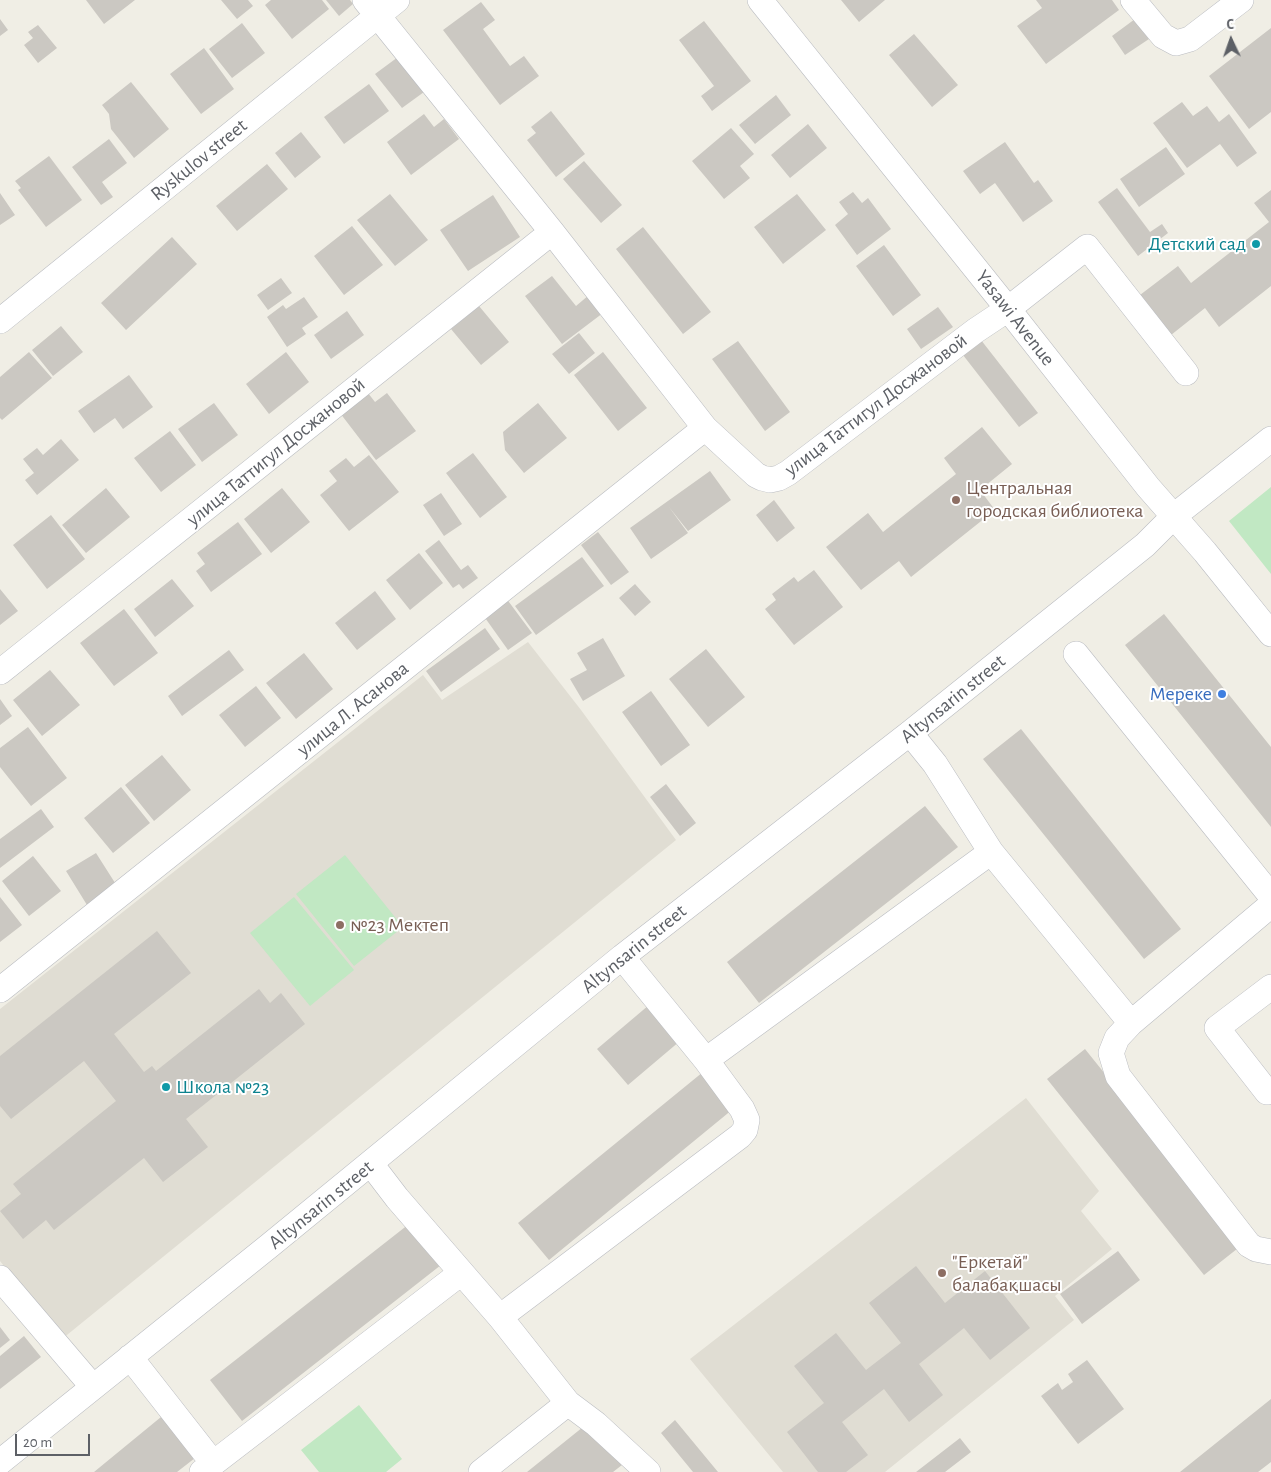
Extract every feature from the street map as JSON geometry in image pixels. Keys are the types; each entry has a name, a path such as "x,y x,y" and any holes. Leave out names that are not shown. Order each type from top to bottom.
{"street":[{"name":"Ryskulov street","path":"0,321 371,8 397,0"},
{"name":"Yasawi Avenue","path":"760,0 1148,487 1206,552 1271,634"},
{"path":"1133,0 1163,36 1176,43 1190,39 1241,0"},
{"name":"улица Таттигул Досжановой","path":"371,8 552,232 705,428 756,475 770,480 779,478 796,467 975,331 1008,309 1087,247 1186,373"},
{"name":"улица Таттигул Досжановой","path":"0,672 552,232"},
{"name":"улица Л. Асанова","path":"0,990 705,428"},
{"name":"Altynsarin street","path":"0,1462 371,1164 622,957 910,733 1145,545 1174,516 1271,439"},
{"path":"1076,654 1271,896"},
{"path":"910,733 936,764 991,852 1131,1023"},
{"path":"706,1060 991,852"},
{"path":"1271,905 1131,1023 1117,1038 1111,1053 1118,1076 1249,1245 1256,1249 1271,1252"},
{"path":"500,1317 740,1136 745,1130 747,1120 742,1109 706,1060 622,957"},
{"path":"1267,1092 1218,1028 1271,987"},
{"path":"371,1164 397,1198 500,1317 568,1403 596,1424 648,1472"},
{"path":"130,1357 207,1468 462,1273"},
{"path":"0,1278 93,1387"},
{"path":"481,1472 568,1403"}],"shaded area":[{"name":"№23 Мектеп","path":"528,642 581,710 676,840 62,1339 0,1261 0,1009 423,675 442,700"},
{"name":"\"Еркетай\" балабақшасы","path":"1026,1098 1099,1191 1081,1211 1112,1249 1055,1296 1074,1320 885,1472 783,1472 690,1359"}],"green space":[{"path":"1271,487 1271,574 1229,521"},
{"path":"345,855 403,927 354,966 296,894"},
{"path":"294,897 354,970 310,1006 250,933"},
{"path":"359,1405 402,1459 386,1472 319,1472 301,1450"}],"building":[{"path":"86,0 135,0 104,24"},
{"path":"221,0 248,0 253,6 237,19"},
{"path":"271,0 322,0 329,9 292,39 265,5"},
{"path":"326,0 350,0 353,4 339,16"},
{"path":"841,0 885,0 859,22"},
{"path":"1036,0 1112,0 1119,10 1046,64 1017,26 1042,8"},
{"path":"481,2 495,20 483,29 510,66 524,56 539,76 500,105 443,30"},
{"path":"0,19 8,30 0,36"},
{"path":"1135,19 1149,39 1125,55 1112,36"},
{"path":"704,21 751,81 712,111 701,96 714,86 679,40"},
{"path":"242,23 265,53 232,78 209,49"},
{"path":"38,25 57,48 38,63 24,45 33,38 28,32"},
{"path":"1271,28 1271,112 1249,129 1209,76"},
{"path":"914,34 958,85 932,107 889,55"},
{"path":"204,48 234,89 201,114 170,74"},
{"path":"398,57 424,92 402,108 375,74"},
{"path":"131,82 169,129 134,158 111,129 109,114 102,105"},
{"path":"369,84 389,111 344,144 324,117"},
{"path":"776,95 791,115 755,144 739,125"},
{"path":"1182,102 1193,116 1207,106 1219,122 1229,114 1257,153 1237,167 1220,144 1187,168 1153,123"},
{"path":"551,111 585,154 556,177 527,140 536,133 531,127"},
{"path":"424,114 434,127 444,119 459,139 411,175 387,142"},
{"path":"808,124 827,148 790,178 771,155"},
{"path":"731,128 754,154 740,166 750,178 724,199 692,161"},
{"path":"301,132 321,157 295,178 275,153"},
{"path":"109,139 127,163 102,182 113,197 101,205 72,167"},
{"path":"1005,142 1034,183 1038,180 1053,201 1023,222 995,183 980,194 963,171"},
{"path":"1166,147 1185,174 1139,207 1120,179"},
{"path":"49,156 82,200 46,227 18,190 21,188 15,181"},
{"path":"584,161 622,205 601,223 563,179"},
{"path":"267,164 288,189 237,231 216,206"},
{"path":"1117,188 1150,232 1162,224 1168,233 1138,256 1098,202"},
{"name":"Детский сад","path":"1271,190 1271,286 1219,327 1205,308 1171,335 1140,295 1178,266 1191,283 1269,222 1254,203"},
{"path":"853,192 862,203 868,198 891,229 857,255 835,225 848,214 839,202"},
{"path":"0,193 15,215 0,225"},
{"path":"390,194 428,240 395,266 357,220"},
{"path":"797,194 826,230 783,264 754,227"},
{"path":"493,195 520,237 468,271 440,230"},
{"path":"352,226 383,265 344,295 314,256"},
{"path":"643,227 711,312 683,334 616,249"},
{"path":"172,237 197,264 126,330 101,303"},
{"path":"884,245 921,295 893,316 856,266"},
{"path":"552,276 576,306 589,295 603,313 562,344 525,296"},
{"path":"281,278 292,293 268,310 257,295"},
{"path":"304,297 318,317 302,328 306,334 287,347 267,317 283,305 286,309"},
{"path":"479,306 509,342 481,365 451,329"},
{"path":"938,307 953,327 921,349 907,329"},
{"path":"347,311 364,335 331,359 314,335"},
{"path":"61,326 83,352 53,376 32,350"},
{"path":"579,333 595,353 569,374 552,354"},
{"path":"981,340 1038,413 1019,427 963,355"},
{"path":"738,341 790,412 765,431 712,359"},
{"path":"29,352 52,378 2,420 0,418 0,377"},
{"path":"286,352 309,382 269,414 246,384"},
{"path":"603,352 647,408 618,431 574,375"},
{"path":"129,375 153,407 123,429 115,418 94,433 78,411"},
{"path":"368,393 375,402 387,393 416,431 376,460 340,413"},
{"path":"214,403 238,435 202,462 178,429"},
{"path":"538,403 567,438 524,473 505,450 503,432"},
{"name":"Центральная городская библиотека","path":"982,427 1012,464 980,490 995,510 911,577 899,561 861,590 826,547 868,513 883,532 956,474 944,458"},
{"path":"170,431 196,465 161,492 134,458"},
{"path":"61,439 79,460 37,495 25,480 34,473 23,459 37,448 43,455"},
{"path":"473,453 507,497 480,518 446,473"},
{"path":"369,455 399,492 349,531 320,495 337,481 329,471 346,458 354,467"},
{"path":"710,471 731,500 688,531 669,507 688,533 651,559 630,528"},
{"path":"106,488 130,517 86,553 62,525"},
{"path":"282,488 310,522 271,553 244,519"},
{"path":"441,493 462,524 444,536 423,505"},
{"path":"774,500 795,528 777,542 756,515"},
{"path":"51,515 85,559 47,589 13,545"},
{"path":"238,522 262,554 211,592 196,571 205,564 197,553"},
{"path":"598,532 629,572 611,585 581,545"},
{"path":"439,540 461,570 468,565 478,578 463,589 459,584 453,588 425,551"},
{"path":"419,553 443,583 410,610 386,580"},
{"path":"582,557 604,586 536,635 515,606"},
{"path":"814,570 843,607 794,645 765,609 776,600 772,594 794,577 798,582"},
{"path":"172,579 194,606 155,637 134,609"},
{"path":"635,584 651,602 635,616 619,598"},
{"path":"0,589 18,611 0,625"},
{"path":"375,591 396,619 357,650 335,623"},
{"path":"506,598 532,633 508,650 483,615"},
{"path":"124,609 158,653 114,686 80,643"},
{"path":"1164,614 1271,747 1271,827 1125,645"},
{"path":"485,628 500,649 441,692 426,671"},
{"path":"603,638 625,676 583,701 570,679 587,670 577,653"},
{"path":"706,649 745,697 708,727 669,679"},
{"path":"229,650 244,670 182,716 168,696"},
{"path":"304,653 333,689 296,719 266,683"},
{"path":"50,670 80,705 42,736 13,700"},
{"path":"256,686 281,718 245,747 219,715"},
{"path":"651,691 690,745 661,766 622,712"},
{"path":"0,699 12,716 0,725"},
{"path":"28,727 67,778 31,806 0,767 0,748"},
{"path":"1021,729 1181,929 1144,959 983,759"},
{"path":"162,755 191,790 154,821 125,785"},
{"path":"666,784 696,823 680,836 650,797"},
{"path":"121,787 150,823 113,853 84,818"},
{"path":"925,806 958,847 759,1003 727,962"},
{"path":"41,809 54,827 0,868 0,839"},
{"path":"96,853 117,886 87,905 66,871"},
{"path":"33,856 61,891 29,916 2,881"},
{"path":"0,897 22,925 0,942"},
{"name":"Школа №23","path":"157,931 191,973 114,1034 144,1072 152,1066 156,1071 259,989 270,1003 281,993 305,1024 186,1119 208,1147 163,1182 144,1158 54,1230 46,1220 23,1239 0,1211 21,1194 13,1184 116,1101 84,1061 11,1119 0,1106 0,1056"},
{"path":"649,1005 680,1041 628,1085 597,1049"},
{"path":"1085,1049 1242,1245 1204,1275 1047,1079"},
{"path":"703,1072 733,1109 549,1260 518,1223"},
{"path":"409,1224 441,1265 242,1421 210,1380"},
{"path":"1118,1251 1140,1280 1082,1324 1060,1294"},
{"path":"916,1266 945,1303 985,1271 1030,1328 990,1360 964,1328 919,1364 943,1395 909,1422 884,1389 842,1422 868,1455 846,1472 818,1472 787,1432 824,1403 794,1366 836,1333 866,1370 901,1343 869,1303"},
{"path":"0,1327 10,1340 0,1348"},
{"path":"24,1336 41,1357 0,1389 0,1356"},
{"path":"1087,1360 1124,1409 1078,1444 1041,1396 1058,1383 1062,1390 1073,1382 1068,1374"},
{"path":"1271,1399 1271,1462 1258,1472 1180,1472"},
{"path":"161,1417 195,1458 177,1472 94,1472"},
{"path":"675,1420 718,1472 693,1472 661,1433"},
{"path":"588,1423 622,1465 613,1472 527,1472"},
{"path":"960,1438 971,1452 945,1472 916,1472"}],"place":[{"name":"Детский сад","path":"1256,244"},
{"name":"Центральная городская библиотека","path":"956,500"},
{"name":"Мереке","path":"1222,694"},
{"name":"№23 Мектеп","path":"340,925"},
{"name":"Школа №23","path":"166,1087"},
{"name":"\"Еркетай\" балабақшасы","path":"942,1273"}]}
